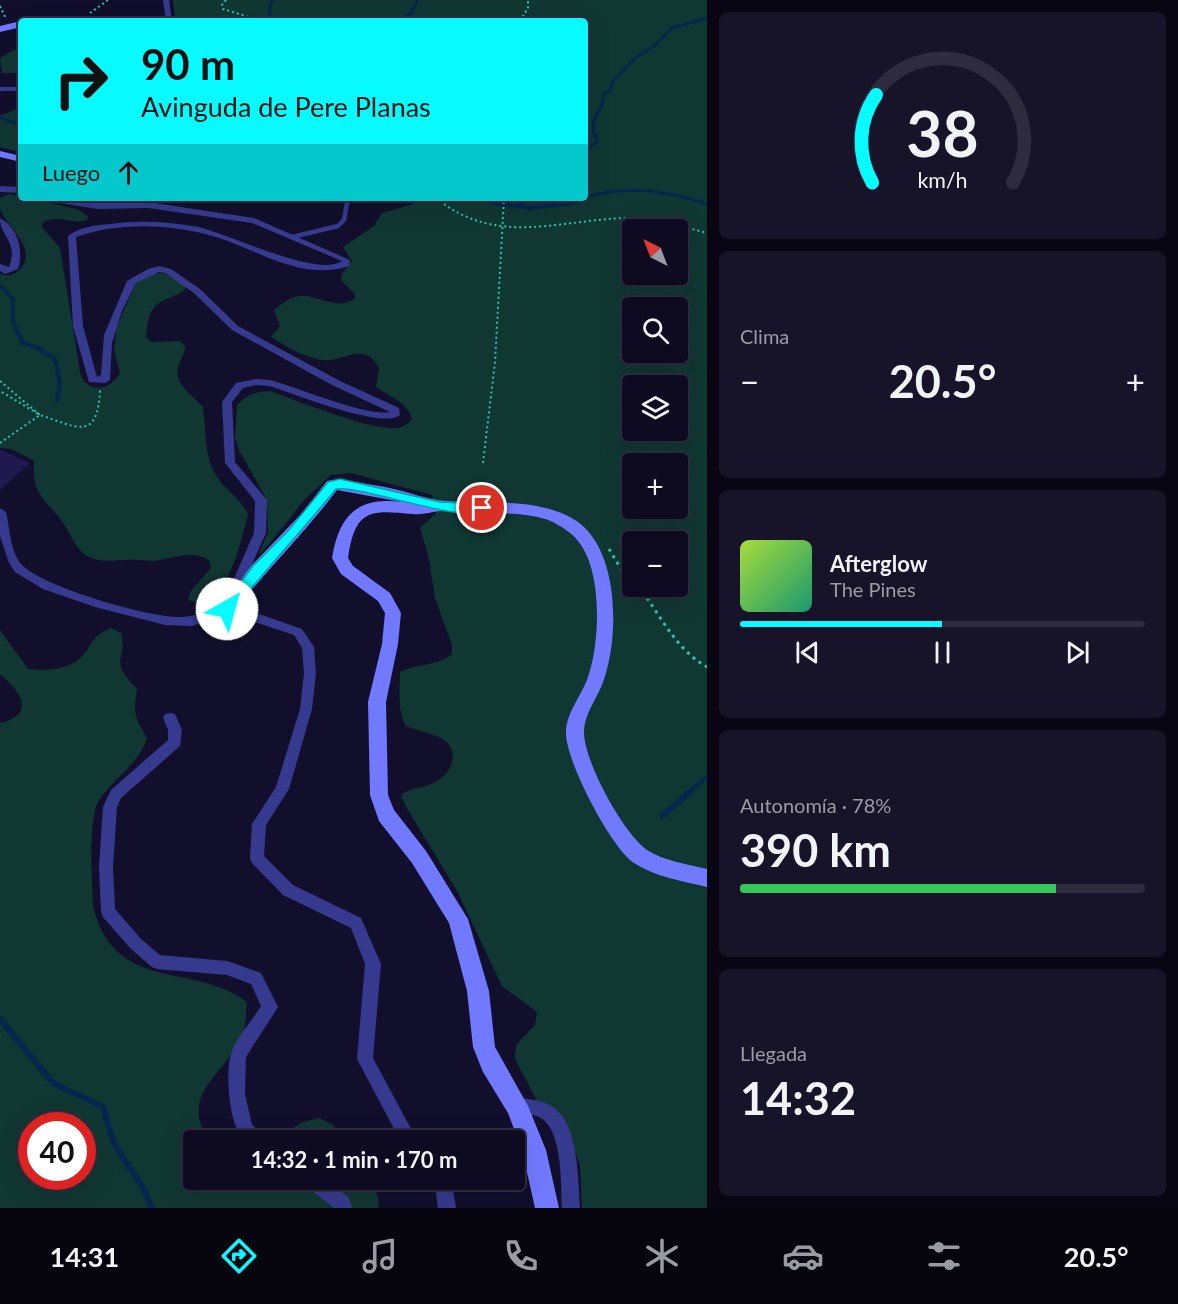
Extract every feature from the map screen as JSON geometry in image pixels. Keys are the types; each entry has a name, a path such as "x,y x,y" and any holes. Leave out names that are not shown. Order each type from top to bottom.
{"street":[{"path":"166,0 169,18"},
{"path":"0,29 18,25"},
{"path":"0,89 18,89"},
{"path":"0,154 18,158"},
{"path":"0,189 18,190"},
{"path":"66,201 97,206 138,204 254,221 346,260 346,264 333,270 305,266 222,236 182,229 133,225 95,229 72,236 78,326 88,369 93,380 100,382 105,380 108,371 106,344 112,323 132,281 159,269 168,271 197,291 235,328 336,383 395,410 395,415 389,418 270,383 256,382 240,385 227,402 230,463 261,500 260,533 227,609"},
{"path":"0,221 8,230 17,250 13,269 5,271 0,267"},
{"path":"0,513 13,561 31,578 90,600 159,619 179,622 214,616 227,609 258,569 292,534 332,485 350,486 440,506 523,510 546,514 573,526 585,536 600,568 604,622 599,668 577,722 576,748 620,835 638,855 656,863 707,878"},
{"path":"440,506 419,510 387,504 364,508 351,524 340,558 347,570 384,597 393,613 390,644 377,702 379,795 386,815 419,857 458,919 478,991 484,1047 491,1064 517,1106 534,1150 547,1208"},
{"path":"227,609 298,632 308,647 310,672 306,709 282,789 259,824 257,858 288,890 356,923 373,964 365,1059 404,1130"},
{"path":"170,718 175,730 175,742 116,794 110,807 106,867 108,912 136,944 157,962 227,968 256,978 270,1007 238,1055 237,1094 246,1130"},
{"path":"517,1106 548,1113 555,1124 567,1152 571,1208"},
{"path":"325,1190 343,1204 343,1208"},
{"path":"444,1190 447,1208"}],"lane":[{"path":"292,237 338,226 344,220 348,201"}],"path":[{"path":"88,14 108,0"},
{"path":"226,0 222,5 223,9 252,18"},
{"path":"522,18 528,8 528,0"},
{"path":"440,201 452,211 487,225 547,226 625,218 652,219 707,233"},
{"path":"483,463 489,429 501,252 505,227 504,201"},
{"path":"0,381 40,415"},
{"path":"0,391 40,415 75,428 85,426 95,417 100,406 100,382"},
{"path":"0,443 40,415"},
{"path":"608,549 622,571"},
{"path":"645,597 664,627 691,660 707,667"}],"green space":[{"path":"173,0 707,0 707,1208 582,1208 580,1166 565,1124 537,1101 515,1059 516,1045 535,1025 537,1012 502,986 457,891 401,795 409,790 427,786 444,776 452,761 450,746 445,741 406,726 401,713 400,700 400,672 440,661 452,654 452,645 435,598 429,559 420,528 436,513 432,495 351,473 331,475 305,499 258,556 268,532 267,500 235,439 237,405 248,396 265,391 333,414 384,427 398,428 412,420 403,404 376,387 379,369 374,360 367,355 353,354 322,360 295,351 271,337 280,326 274,310 289,299 299,296 335,303 348,302 355,298 354,293 341,280 342,274 352,261 343,247 374,226 382,213 423,201 588,201 588,18 176,18"},
{"path":"18,48 18,73 2,73 0,58"},
{"path":"18,110 18,151 0,147 0,116"},
{"path":"10,194 18,196 18,201 41,201 77,209 88,216 87,220 81,221 49,220 43,222 42,227 60,248 80,372 87,384 93,387 105,387 120,373 114,350 117,326 137,281 162,273 183,283 186,288 153,308 146,337 151,342 180,341 185,346 179,364 178,377 184,388 203,407 211,465 220,481 248,514 233,566 219,588 210,597 198,603 188,600 191,591 211,568 209,560 203,557 191,555 155,561 104,561 84,554 40,494 35,481 34,461 11,449 0,448 0,274 16,273 24,263 26,255 20,239 3,215 0,198"},
{"path":"111,628 121,633 121,665 128,679 137,689 136,715 147,738 138,756 99,800 93,820 93,906 104,934 119,953 137,965 203,982 226,990 247,1002 243,1035 201,1097 199,1110 204,1130 183,1130 183,1190 375,1190 379,1202 378,1208 0,1208 0,723 11,719 22,708 19,694 0,674 0,630 28,669 40,670 60,668 78,660 98,635"},
{"path":"319,1118 333,1125 337,1130 289,1130 303,1122"}],"building":[{"path":"0,449 30,463 0,490"}],"waterway":[{"path":"269,18 270,5 273,0"},
{"path":"404,18 410,14 418,0"},
{"path":"588,149 598,141 594,133 594,121 601,107 603,94 610,91 612,82 636,57 653,47 672,28 707,18"},
{"path":"0,118 18,124"},
{"path":"588,197 630,190 662,193 707,204"},
{"path":"486,201 500,205"},
{"path":"518,205 527,201"},
{"path":"572,203 577,201"},
{"path":"494,203 516,206"},
{"path":"516,206 521,203"},
{"path":"516,206 531,208 572,203"},
{"path":"567,205 572,203"},
{"path":"0,285 13,299 13,323 23,343 38,348 55,359 60,382 57,401"},
{"path":"689,792 707,777"},
{"path":"662,816 691,791"},
{"path":"0,1019 53,1083 103,1107 114,1144 142,1186 152,1208"}],"route":[{"path":"227,609 258,569 311,513 332,485 340,484 374,490 440,506 482,508"}]}
